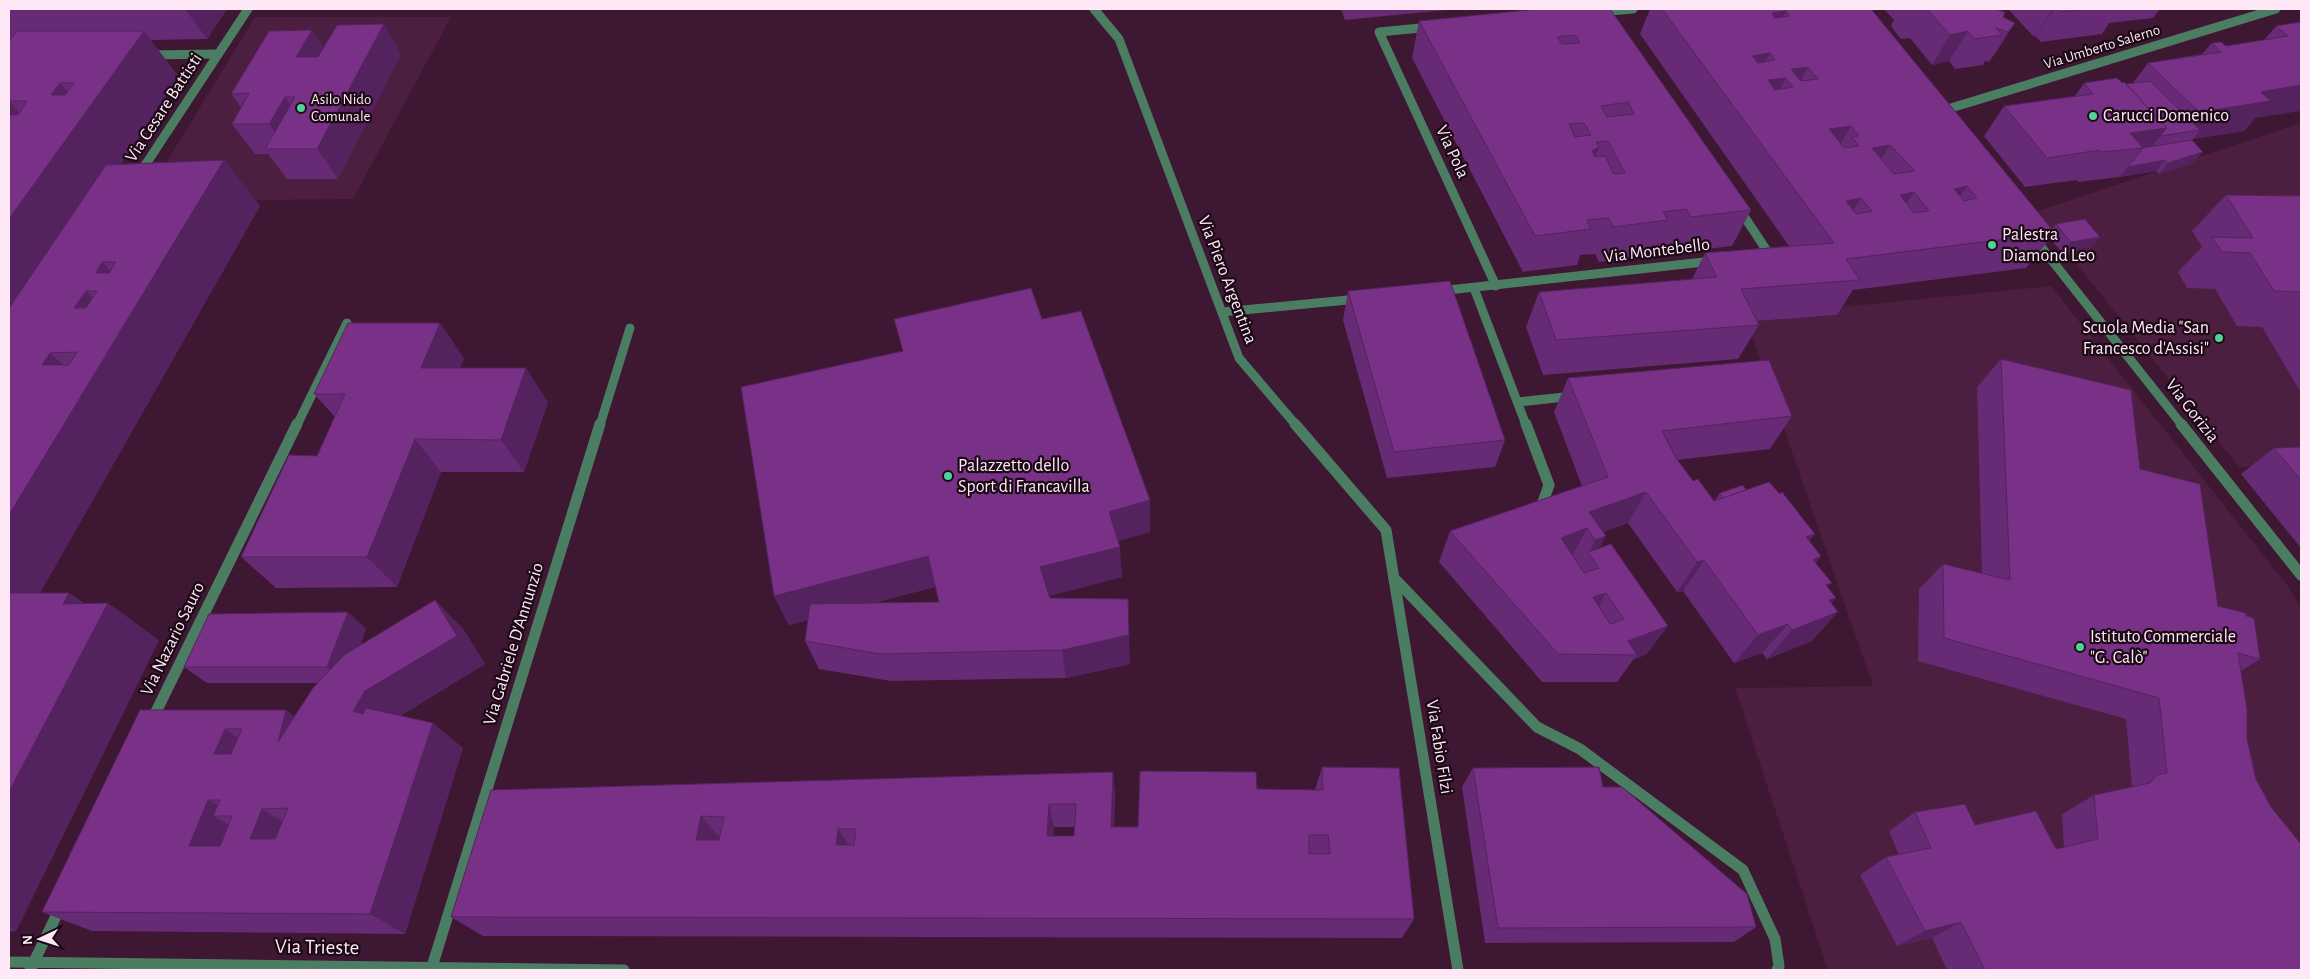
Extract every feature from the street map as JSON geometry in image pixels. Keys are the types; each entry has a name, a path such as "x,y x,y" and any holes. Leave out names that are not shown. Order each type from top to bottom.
{"street":[{"name":"Via Cesare Battisti","path":"138,178 248,9"},
{"name":"Via Piero Argentina","path":"1094,9 1120,39 1239,358 1386,530"},
{"path":"1586,13 1633,9"},
{"name":"Via Umberto Salerno","path":"1935,113 2276,9"},
{"path":"1606,12 1611,20"},
{"name":"Via Pola","path":"1438,27 1379,32 1496,286"},
{"path":"138,56 218,54"},
{"path":"1737,206 1769,254 1760,255"},
{"name":"Via Gorizia","path":"2028,229 2301,575"},
{"name":"Via Montebello","path":"1425,292 1496,286 1721,260"},
{"path":"1474,288 1549,485 1543,502 1532,514"},
{"path":"1222,312 1367,298"},
{"name":"Via Nazario Sauro","path":"147,732 347,323"},
{"name":"Via Gabriele D'Annunzio","path":"431,969 630,328"},
{"path":"1518,402 1585,394"},
{"name":"Via Fabio Filzi","path":"1386,530 1458,970"},
{"path":"1394,578 1537,727 1580,749 1743,870 1775,939 1779,966 1777,970"},
{"path":"32,966 68,891"},
{"name":"Via Trieste","path":"9,962 32,966 624,970"}],"shaded area":[{"name":"Asilo Nido Comunale","path":"255,17 451,17 353,199 143,201"},
{"name":"Scuola Media \"San Francesco d'Assisi\"","path":"2301,123 2301,465 2239,467 2035,212"},
{"name":"Istituto Commerciale \"G. Calò\"","path":"2051,286 2287,585 2301,608 2301,970 1828,970 1735,688 1873,686 1747,322 1837,315 1832,308"}],"building":[{"path":"1538,9 1610,9 1751,210 1691,217 1686,209 1663,212 1668,220 1613,227 1609,218 1587,220 1591,229 1535,236 1419,21","holes":["1575,35 1580,43 1562,44 1557,37","1628,102 1634,114 1607,117 1601,106","1584,123 1591,135 1575,137 1569,124","1608,141 1625,173 1614,174 1605,156 1595,157 1592,151 1599,147 1596,142"]},
{"path":"1662,9 1871,9 2055,233 1846,259 1860,280 1741,289 1759,325 1556,340 1539,292 1717,277 1705,253 1834,243","holes":["1786,11 1789,16 1775,18 1772,13","1770,53 1775,60 1758,63 1752,56","1808,67 1818,79 1801,81 1791,69","1786,78 1793,87 1775,90 1768,80","1851,126 1859,136 1852,137 1859,146 1844,148 1829,129","1890,145 1915,171 1894,174 1872,148","1967,186 1977,198 1964,201 1954,189","1914,192 1929,211 1914,213 1900,195","1861,198 1872,211 1856,214 1846,201"]},
{"path":"1927,9 1995,9 2005,12 2003,17 2015,23 2008,32 1996,28 2002,35 1974,39 1968,31 1950,35"},
{"path":"2058,9 2085,9 2061,12"},
{"path":"2301,22 2301,85 2261,92 2271,101 2199,112 2148,63 2221,52 2212,43 2221,42 2226,46 2288,36 2276,26"},
{"path":"384,24 317,149 265,149 295,97 285,97 269,124 232,124 249,93 231,94 269,31 312,30 296,57 318,57 337,25"},
{"path":"17,31 144,31 9,219 9,115 18,115 27,101 9,101 9,41","holes":["60,83 74,83 65,95 51,95"]},
{"path":"2117,78 2122,83 2124,82 2167,128 2130,133 2143,148 2102,152 2100,150 2047,158 2004,106 2093,94 2084,83"},
{"path":"2150,81 2200,130 2160,136 2167,128 2126,84"},
{"path":"2192,140 2203,152 2168,163 2165,160 2128,167 2142,148"},
{"path":"224,160 9,515 9,308 106,165","holes":["102,262 116,262 109,273 96,273","86,291 97,291 86,308 74,308","77,352 69,365 42,365 50,353"]},
{"path":"2226,195 2301,196 2301,294 2300,292 2274,291 2250,253 2222,252 2212,237 2253,238"},
{"path":"2085,219 2100,237 2071,242 2056,224"},
{"path":"1450,281 1505,440 1394,452 1348,291"},
{"name":"Palazzetto dello Sport di Francavilla","path":"1031,288 1042,319 1081,311 1150,500 1109,512 1120,547 1040,567 1050,598 1128,599 1129,635 1062,650 880,654 805,641 810,604 939,602 928,556 774,596 741,387 903,351 894,319"},
{"path":"348,323 440,323 421,368 526,368 501,440 415,439 367,557 241,557 289,455 317,456 345,394 314,394"},
{"path":"2001,359 2131,390 2140,469 2200,484 2218,606 2246,613 2246,616 2254,618 2260,659 2238,653 2247,709 2247,739 2256,779 2271,807 2301,844 2301,970 1985,970 1961,922 1925,931 1886,857 1931,848 1915,812 1965,804 1975,825 2036,811 2056,849 2098,839 2094,795 2150,783 2157,775 2167,773 2159,698 1944,638 1943,564 2010,580"},
{"path":"1769,360 1792,416 1662,431 1676,458 1693,481 1698,479 1714,501 1769,482 1780,494 1782,492 1815,534 1806,537 1821,556 1813,560 1832,583 1826,585 1836,598 1829,600 1838,612 1792,630 1788,624 1758,635 1704,560 1697,562 1646,492 1589,512 1606,536 1595,540 1587,528 1561,538 1584,573 1599,568 1588,552 1611,544 1668,626 1628,641 1637,655 1558,654 1450,531 1608,477 1568,378","holes":["1606,593 1624,619 1610,624 1593,597"]},
{"path":"2301,447 2301,480 2274,448"},
{"path":"1743,485 1746,490 1723,498 1720,493"},
{"path":"9,593 69,593 63,604 108,603 9,792"},
{"path":"435,600 457,636 365,691 353,711 363,714 366,708 433,723 370,914 42,912 140,710 286,710 278,742 313,688 344,655","holes":["225,729 242,729 231,754 214,754","208,800 220,800 213,816 232,816 220,846 189,846","288,808 275,839 250,839 262,809"]},
{"path":"348,612 327,667 184,667 209,614"},
{"path":"1322,767 1399,768 1414,919 451,917 491,790 1113,772 1111,827 1138,827 1140,771 1256,772 1257,789 1323,790","holes":["1049,804 1076,804 1074,836 1047,836","701,816 724,817 719,840 696,840","838,829 856,829 854,845 836,845","1309,835 1328,835 1330,854 1309,854"]},
{"path":"1599,767 1603,787 1622,787 1747,894 1756,927 1498,928 1473,768"}],"place":[{"name":"Asilo Nido Comunale","path":"301,108"},
{"name":"Carucci Domenico","path":"2093,116"},
{"name":"Palestra Diamond Leo","path":"1992,245"},
{"name":"Scuola Media \"San Francesco d'Assisi\"","path":"2219,338"},
{"name":"Palazzetto dello Sport di Francavilla","path":"948,476"},
{"name":"Istituto Commerciale \"G. Calò\"","path":"2080,647"}]}
